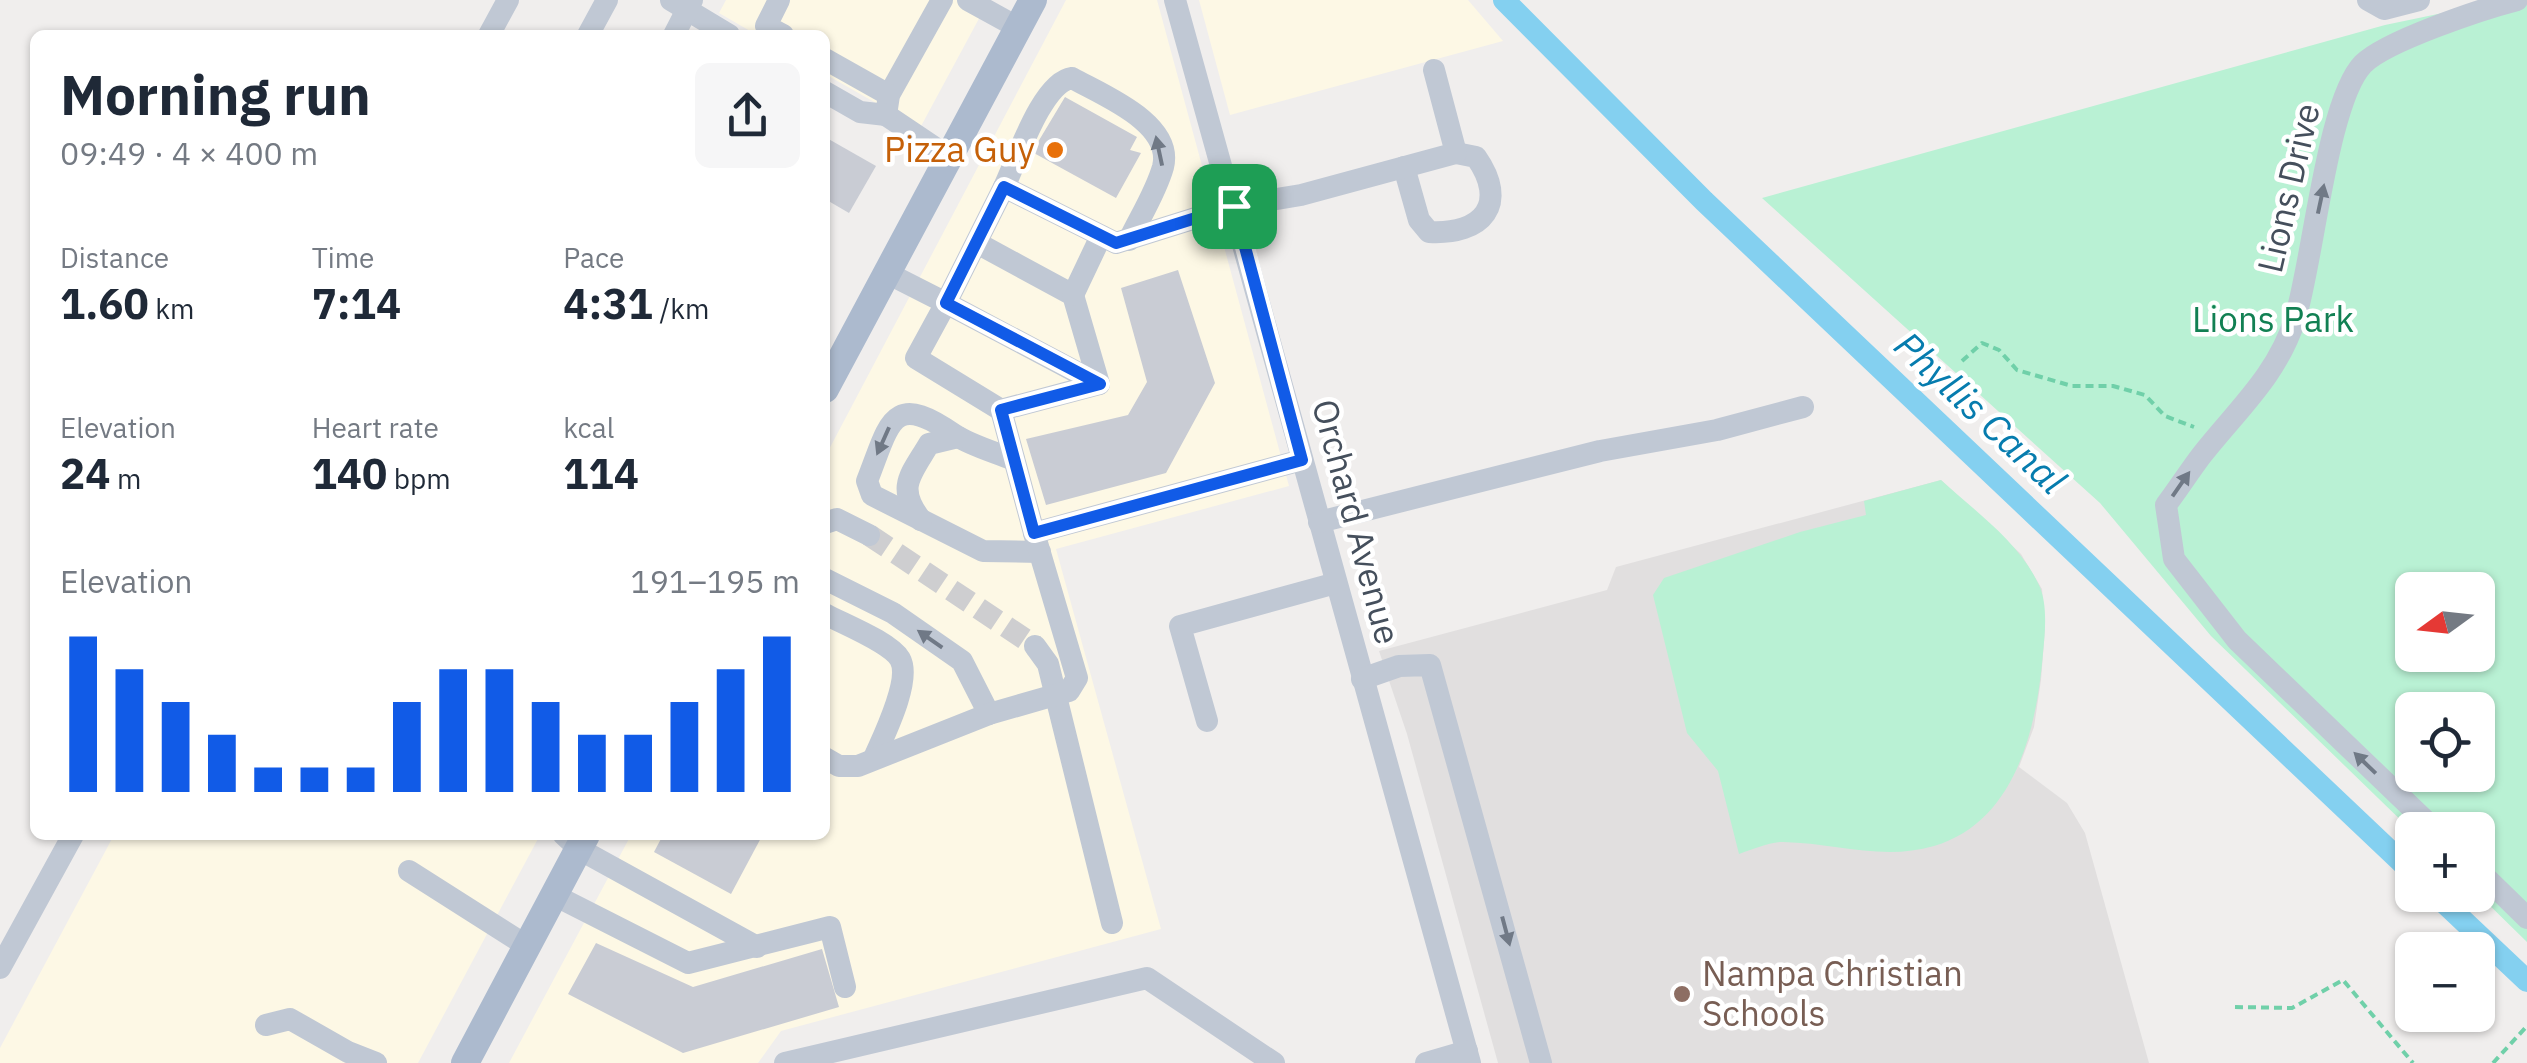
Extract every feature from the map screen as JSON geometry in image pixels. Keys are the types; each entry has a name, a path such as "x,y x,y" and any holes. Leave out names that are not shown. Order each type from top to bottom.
{"main road":[{"path":"830,380 1033,0"},
{"path":"465,1063 554,895 576,840"}],"street":[{"path":"492,30 508,0"},
{"path":"591,30 607,0"},
{"path":"773,30 766,26 779,0"},
{"path":"830,95 860,112 887,105 942,0"},
{"path":"968,0 1019,28"},
{"name":"Orchard Avenue","path":"1175,0 1468,1057"},
{"path":"2368,0 2384,10 2419,0"},
{"name":"Lions Drive","path":"2417,812 2237,640 2174,559 2166,505 2267,376 2294,320 2342,105 2360,67 2375,54 2482,10 2517,0"},
{"path":"676,30 684,3 723,30"},
{"path":"830,63 947,156"},
{"path":"1434,70 1456,152"},
{"path":"830,761 838,766 858,766 989,714 1068,691 1077,678 1001,410 916,358 977,244 1048,96 1060,82 1072,78 1142,118 1162,147 1163,166 1129,240"},
{"path":"1004,187 1116,243 1234,206 1301,196 1456,152 1476,157 1489,176 1493,197 1487,212 1473,224 1441,233 1429,232 1419,220 1404,167"},
{"path":"1100,384 1072,295 1101,236"},
{"path":"977,244 1072,295"},
{"path":"887,273 1100,384"},
{"path":"1001,410 1100,384"},
{"path":"1319,522 1600,450 1717,430 1803,407"},
{"path":"1014,460 958,437 938,420 913,412 902,414 888,428 867,480 872,495 983,551 1037,542 1302,460"},
{"path":"923,522 908,502 906,492 911,475 929,444 958,437"},
{"path":"830,522 837,519 869,535"},
{"path":"830,581 893,613 962,662 989,714"},
{"path":"1206,722 1180,626 1336,583"},
{"path":"830,617 888,648 899,657 902,666 900,694 874,758"},
{"path":"1036,646 1048,664 1112,922"},
{"path":"1362,678 1399,666 1430,665 1541,1063"},
{"path":"0,968 70,840"},
{"path":"576,840 756,946"},
{"path":"409,871 528,946"},
{"path":"2495,887 2527,918"},
{"path":"554,895 688,963 830,926 845,987"},
{"path":"785,1063 1147,978 1274,1063"},
{"path":"266,1024 290,1018 348,1052 376,1063"},
{"path":"1426,1063 1468,1057"}],"path":[{"path":"1962,361 1982,343 1999,350 2017,370 2072,386 2113,386 2145,395 2166,416 2215,440"},
{"path":"2236,1007 2292,1008 2343,980 2413,1063"},
{"path":"2493,1063 2527,1026"}],"shaded area":[{"path":"726,0 989,0 920,128 830,77 830,30 748,30 719,13"},
{"path":"1066,0 1157,0 1289,486 1056,549 1161,929 781,1031 758,1063 509,1063 628,840 830,840 830,448"},
{"path":"1199,0 1468,0 1503,41 1230,115"},
{"path":"1941,480 2021,554 2042,589 2045,629 2041,680 2034,727 2019,767 2067,803 2085,833 2149,1063 1498,1063 1407,734 1379,651 1607,590 1616,567"},
{"path":"111,840 537,840 418,1063 0,1063 0,1048"}],"green space":[{"name":"Lions Park","path":"2505,0 2527,0 2527,942 2495,911 2495,812 2395,815 2211,636 2100,503 1762,198 2385,25"},
{"path":"1941,480 2008,541 2030,569 2042,593 2045,628 2035,711 2017,768 2003,794 1985,816 1962,834 1934,846 1878,852 1783,842 1739,854 1718,771 1687,733 1653,595 1664,578 1800,532 1866,515 1864,501"}],"building":[{"path":"1065,97 1137,137 1130,150 1141,153 1116,198 1032,152"},
{"path":"830,140 876,166 849,213 830,202"},
{"path":"1178,270 1215,383 1166,473 1046,505 1026,439 1128,415 1147,382 1121,288"},
{"path":"660,840 760,840 731,894 654,852"},
{"path":"596,943 693,987 822,949 839,1007 683,1053 568,994"}],"waterway":[{"name":"Phyllis Canal","path":"1504,0 1704,201 2395,856"},
{"name":"Phyllis Canal","path":"2454,912 2527,981"}],"tunnel":[{"path":"869,535 1035,646"}],"place":[{"name":"Pizza Guy","path":"1055,150"},
{"name":"Nampa Christian Schools","path":"1682,994"}],"route":[{"path":"1004,187 1116,243 1234,206 1302,460 1034,533 1001,410 1100,384 946,303 1004,187"}]}
